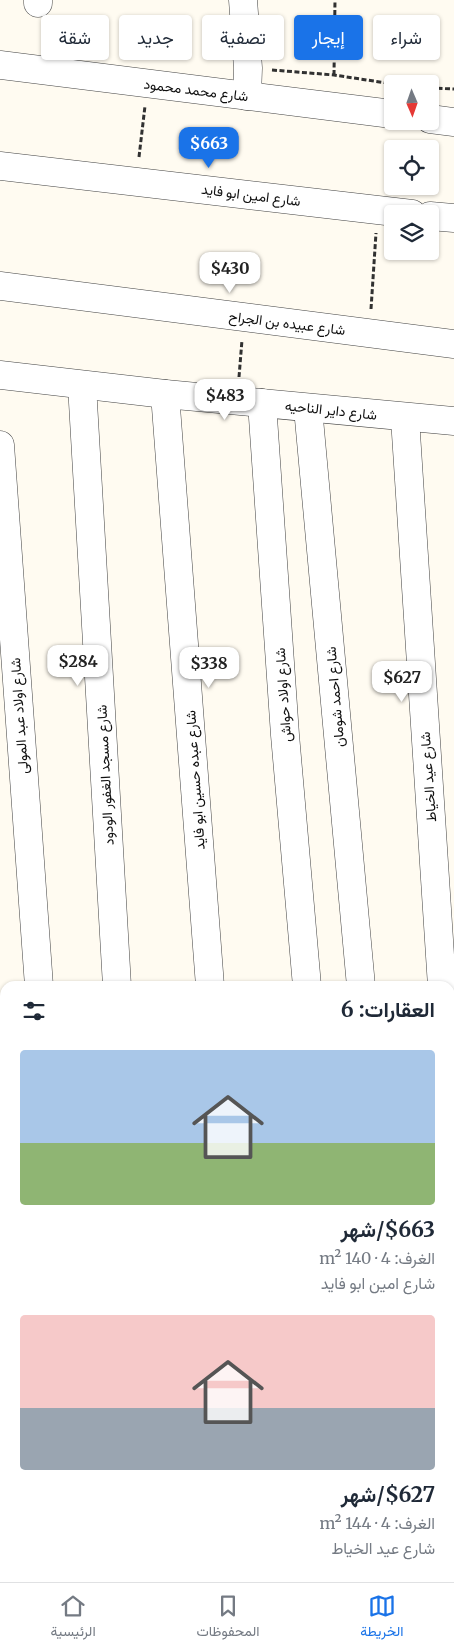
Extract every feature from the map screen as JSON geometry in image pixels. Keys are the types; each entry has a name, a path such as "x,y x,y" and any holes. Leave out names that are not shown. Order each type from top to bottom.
{"street":[{"path":"243,0 248,68 247,96"},
{"name":"شارع محمد محمود","path":"0,65 384,113"},
{"path":"439,120 454,122"},
{"name":"شارع امين ابو فايد","path":"0,166 384,211"},
{"path":"439,217 454,218"},
{"name":"شارع عبيده بن الجراح","path":"0,286 454,344"},
{"name":"شارع داير الناحيه","path":"0,375 165,394 405,418 454,421"},
{"name":"شارع مسجد الغفور الودود","path":"82,384 117,981"},
{"name":"شارع عبده حسين ابو فايد","path":"165,394 210,981"},
{"name":"شارع اولاد حواش","path":"250,402 285,735 307,981"},
{"name":"شارع احمد شومان","path":"308,408 362,981"},
{"name":"شارع عيد الخياط","path":"405,418 442,981"},
{"name":"شارع اولاد عبد المولى","path":"0,445 38,981"}],"path":[{"path":"334,75 335,0"},
{"path":"248,68 334,75 384,83"},
{"path":"136,182 147,84"},
{"path":"439,89 454,90"},
{"path":"369,333 378,210"},
{"path":"244,317 250,402"}]}
